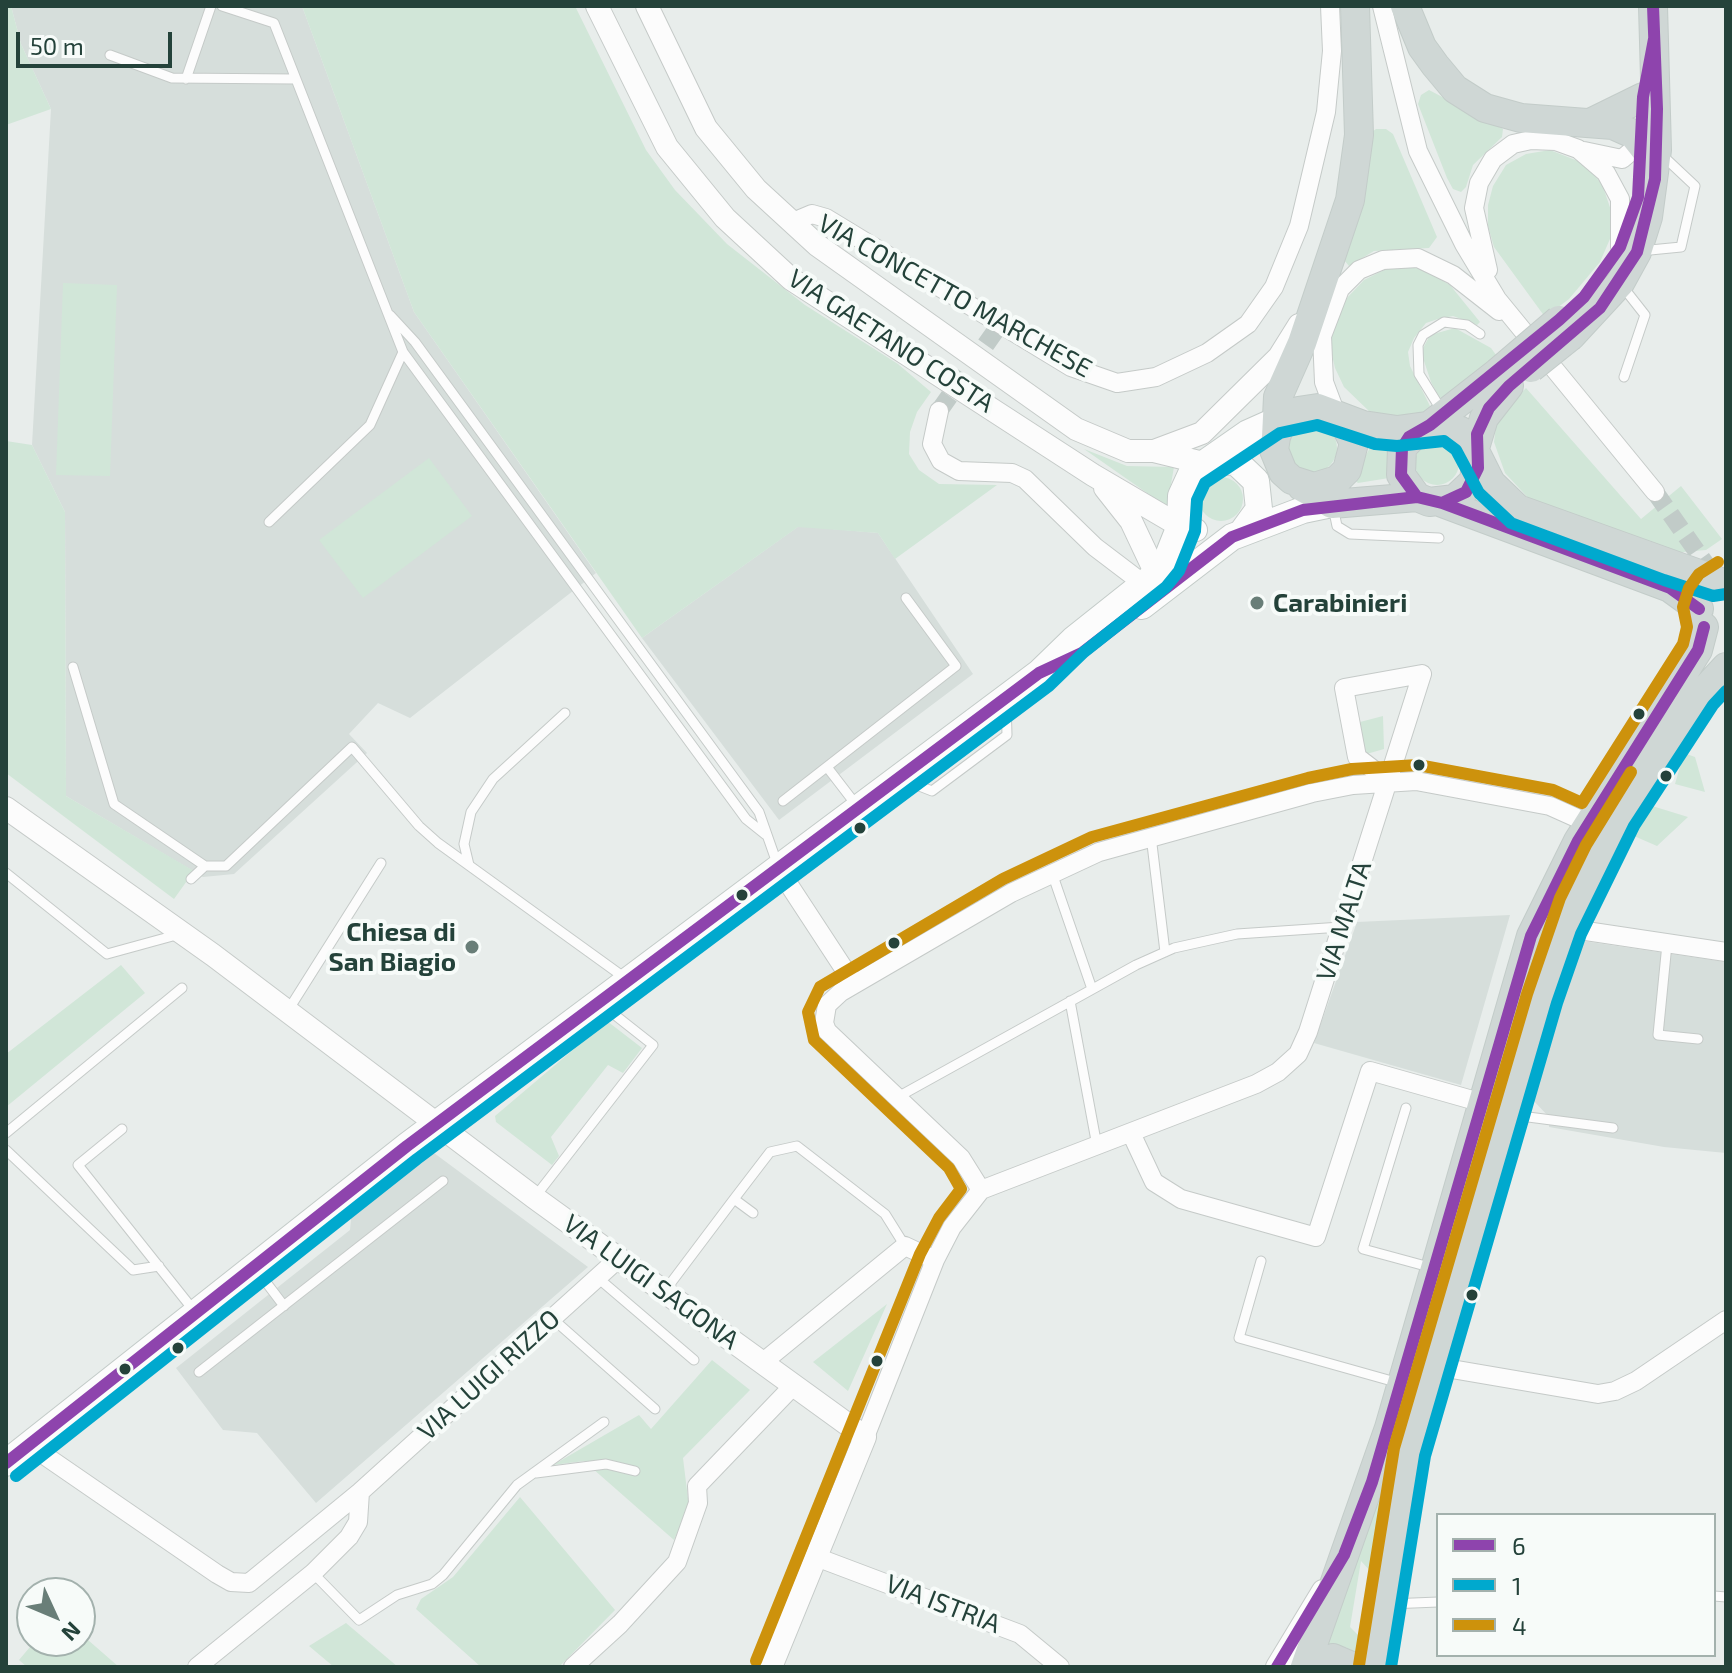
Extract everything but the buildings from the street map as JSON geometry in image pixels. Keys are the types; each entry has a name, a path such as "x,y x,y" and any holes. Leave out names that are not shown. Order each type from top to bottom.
{"main road":[{"path":"1355,6 1357,148 1350,200 1302,343 1278,397 1283,422 1277,461 1292,480 1314,487 1324,496 1430,500 1466,492 1474,481 1476,452 1484,418 1503,379"},
{"path":"1405,6 1422,47 1455,89 1485,108 1583,136 1625,129 1653,146"},
{"path":"1653,6 1653,195 1629,250 1620,283 1503,379 1431,423 1402,448 1399,462 1401,475 1430,500 1670,588 1710,625"},
{"path":"1653,146 1643,97 1654,39"},
{"path":"1583,136 1643,97"},
{"path":"1565,328 1584,297 1629,250"},
{"path":"6,1463 254,1266 598,1002 1039,673 1073,640 1150,580 1166,561 1186,522 1185,483 1206,462 1283,422 1318,408 1377,428 1431,423 1451,426 1461,431 1476,452 1491,483 1518,509 1724,578"},
{"path":"1186,522 1207,536 1238,534 1324,496 1347,470 1354,443 1339,416"},
{"path":"1039,673 1082,653 1238,534 1259,509 1256,481 1236,462 1206,462"},
{"path":"1375,1667 1421,1380 1437,1309 1496,1109 1531,936 1588,823 1692,661 1710,625 1703,595 1724,578"},
{"path":"1437,1309 1436,1269 1566,928 1620,818 1700,695 1726,667"},
{"path":"1308,1667 1344,1555 1372,1482 1421,1380"},
{"path":"1308,1667 1333,1658 1354,1667"}],"street":[{"name":"VIA GAETANO COSTA","path":"597,6 667,147 725,218 791,279 1093,475 1186,522"},
{"name":"VIA GAETANO COSTA","path":"647,6 706,128 750,182 817,245 1076,429 1128,451 1154,451 1206,462"},
{"name":"VIA CONCETTO MARCHESE","path":"793,222 812,214 826,218 1071,367 1117,383 1156,377 1207,353 1248,324 1274,287 1299,226 1326,112 1332,51 1330,6"},
{"path":"1382,6 1404,106 1418,151 1464,244 1497,299 1655,492"},
{"path":"1497,299 1474,208 1479,183 1493,159 1513,144 1583,136 1620,199 1629,250"},
{"path":"1339,416 1321,364 1324,323 1340,289 1369,265 1394,258 1431,262 1453,275 1522,331"},
{"path":"1154,451 1202,433 1279,357 1318,289"},
{"path":"939,411 932,444 941,461 959,471 1012,473 1025,479 1095,547 1150,580"},
{"path":"1093,475 1131,521 1150,580"},
{"name":"VIA MALTA","path":"981,1190 1256,1084 1278,1072 1298,1054 1342,927 1422,674 1344,688 1357,757 1388,781"},
{"path":"771,1667 935,1260 952,1227 981,1190 961,1158 827,1031 824,1023 827,1005 854,984 1052,873 1099,852 1312,793 1388,781 1443,785 1550,806 1588,823"},
{"name":"VIA LUIGI SAGONA","path":"6,808 865,1437"},
{"path":"778,868 854,984"},
{"path":"1566,928 1726,952"},
{"path":"1131,1133 1154,1182 1181,1199 1316,1237 1370,1071 1496,1109"},
{"path":"762,1363 905,1246 935,1260"},
{"name":"VIA LUIGI RIZZO","path":"28,1444 217,1574 240,1584 258,1578 360,1492 619,1258"},
{"path":"1421,1380 1598,1394 1615,1391 1636,1381 1726,1320"},
{"path":"573,1667 620,1624 677,1562 698,1503 697,1486 793,1386"},
{"path":"197,1667 313,1573 349,1537 358,1522 360,1492"},
{"path":"1277,1667 1344,1555"},
{"name":"VIA ISTRIA","path":"816,1557 1020,1634 1060,1667"}],"lane":[{"path":"186,79 211,6"},
{"path":"222,6 274,23 403,352 746,819 766,835"},
{"path":"110,55 172,78 295,79"},
{"path":"1629,250 1681,247 1695,186 1653,146"},
{"path":"1620,283 1645,315 1624,377"},
{"path":"385,309 415,342 759,812 778,868"},
{"path":"1431,423 1419,374 1418,345 1423,335 1444,322 1458,322 1480,334"},
{"path":"269,522 370,425 403,352"},
{"path":"1324,496 1337,526 1350,534 1439,538"},
{"path":"783,801 956,666 906,598"},
{"path":"73,667 114,804 205,866 226,866 352,747 419,826 628,980"},
{"path":"469,865 464,844 471,812 493,779 565,713"},
{"path":"827,767 859,808"},
{"path":"1151,836 1165,952"},
{"path":"287,1012 381,863"},
{"path":"191,879 205,866"},
{"path":"6,873 107,954 181,934"},
{"path":"1052,873 1092,989"},
{"path":"896,1098 1165,952 1237,934 1342,927"},
{"path":"1667,944 1658,1035 1698,1039"},
{"path":"6,1133 182,988"},
{"path":"1070,1001 1097,1146"},
{"path":"535,1198 653,1045 598,1002"},
{"path":"1406,1108 1363,1249 1436,1269"},
{"path":"1496,1109 1613,1128"},
{"path":"122,1129 78,1165 196,1312"},
{"path":"664,1292 770,1152 797,1146 885,1214 905,1246"},
{"path":"6,1150 133,1270 159,1266"},
{"path":"199,1372 443,1181"},
{"path":"734,1199 753,1213"},
{"path":"1261,1261 1239,1338 1421,1380"},
{"path":"254,1266 284,1306"},
{"path":"598,1278 694,1360"},
{"path":"553,1319 655,1409"},
{"path":"313,1573 359,1620 397,1595 432,1584 443,1575 517,1485 604,1422"},
{"path":"533,1473 606,1464 635,1471"},
{"path":"1385,1605 1436,1602"}],"shaded area":[{"path":"11,6 302,6 414,312 596,573 410,718 378,703 349,734 367,753 234,874 203,877 66,796 65,512 32,445 51,109 21,44"},
{"path":"799,526 878,533 973,674 779,820 642,638"},
{"path":"1510,915 1461,1085 1314,1043 1357,922"},
{"path":"1583,941 1726,962 1726,1153 1664,1147 1549,1127 1549,1117 1531,1098"},
{"path":"434,1153 588,1267 316,1503 257,1433 223,1430 176,1368 350,1230 352,1209"}],"green space":[{"path":"6,6 11,6 21,44 51,109 6,125"},
{"path":"302,6 575,6 646,150 675,190 727,244 805,305 898,364 931,392 917,412 910,432 909,454 919,470 939,484 997,485 895,559 878,533 798,527 642,638 414,312"},
{"path":"1429,90 1503,129 1502,137 1473,165 1466,187 1461,192 1453,189 1447,178 1418,104 1421,95"},
{"path":"1376,129 1386,129 1393,134 1437,237 1429,248 1374,251 1349,266 1344,260 1369,134"},
{"path":"1550,150 1583,163 1602,184 1616,225 1600,262 1569,299 1545,317 1494,247 1488,226 1488,205 1493,186 1506,165 1526,154"},
{"path":"1408,266 1426,271 1450,285 1480,322 1477,325 1453,316 1438,319 1426,323 1414,338 1408,352 1410,366 1430,406 1427,411 1411,417 1371,413 1344,387 1335,368 1330,346 1334,324 1346,299 1364,280 1388,268"},
{"path":"63,283 117,285 110,476 56,475"},
{"path":"1455,328 1491,348 1499,359 1447,401 1439,397 1431,382 1421,352 1430,335"},
{"path":"1526,388 1641,519 1681,486 1722,539 1706,550 1672,553 1532,502 1505,473 1494,442 1496,426 1503,412"},
{"path":"1312,423 1330,430 1337,448 1330,466 1312,473 1294,466 1287,448 1294,430"},
{"path":"6,441 32,445 65,512 66,796 194,871 174,899 6,773"},
{"path":"1437,441 1453,447 1459,463 1453,479 1437,485 1421,479 1415,463 1421,447"},
{"path":"1373,442 1390,446 1387,465 1389,478 1358,483 1353,479"},
{"path":"1084,449 1127,466 1174,467 1167,507"},
{"path":"429,458 472,516 363,598 319,540"},
{"path":"1221,477 1236,484 1243,499 1236,514 1221,521 1206,514 1199,499 1206,484"},
{"path":"1383,716 1384,749 1363,755 1360,722"},
{"path":"1684,753 1695,757 1705,792 1675,784"},
{"path":"1649,805 1688,817 1657,846 1634,836"},
{"path":"121,965 145,993 6,1107 6,1054"},
{"path":"607,1021 642,1048 623,1073 608,1065 551,1137 559,1156 552,1165 496,1122 495,1116"},
{"path":"887,1304 848,1391 813,1362"},
{"path":"712,1360 750,1390 683,1458 689,1507 674,1540 584,1461 553,1465 639,1415 651,1429"},
{"path":"1401,1417 1408,1422 1372,1573 1361,1561 1350,1627 1367,1644 1364,1656 1345,1647 1325,1644"},
{"path":"520,1497 615,1610 559,1667 481,1667 416,1609 421,1599 453,1577"},
{"path":"346,1623 398,1667 334,1667 309,1646"},
{"path":"96,1647 119,1667 27,1667 19,1660 22,1657 96,1657"}],"tunnel":[{"path":"939,411 1001,323"},
{"path":"1655,492 1726,593"}],"transit line":[{"name":"6","path":"1653,6 1657,109 1655,179 1637,252 1600,308 1509,386 1489,408 1477,434 1478,468 1466,492 1442,503 1417,497 1401,475 1402,448 1409,437 1430,425 1559,320 1584,297 1620,247 1638,197 1643,97 1654,39"},
{"name":"1","path":"16,1476 417,1159 1049,686 1084,652 1166,587 1179,571 1195,531 1197,500 1205,483 1280,433 1317,425 1375,444 1397,446 1444,441 1456,450 1479,493 1511,523 1664,580 1713,596 1726,594"},
{"name":"6","path":"6,1463 407,1146 1039,673 1082,653 1232,537 1303,510 1417,497 1442,503 1670,588 1699,609"},
{"name":"4","path":"756,1661 920,1254 939,1218 961,1189 949,1168 814,1040 808,1012 820,987 1003,879 1092,837 1308,778 1352,769 1418,765 1553,790 1582,803 1683,644 1687,627 1683,607 1689,588 1699,574 1718,562"},
{"name":"6","path":"1277,1667 1344,1555 1372,1482 1531,936 1578,841 1698,650 1704,627"},
{"name":"1","path":"1391,1667 1425,1456 1557,1003 1581,934 1634,826 1713,705 1726,691"},
{"name":"4","path":"1359,1665 1394,1448 1527,994 1560,898 1586,845 1631,772"}],"place":[{"name":"Carabinieri","path":"1257,603"},
{"name":"Chiesa di San Biagio","path":"472,947"}]}
